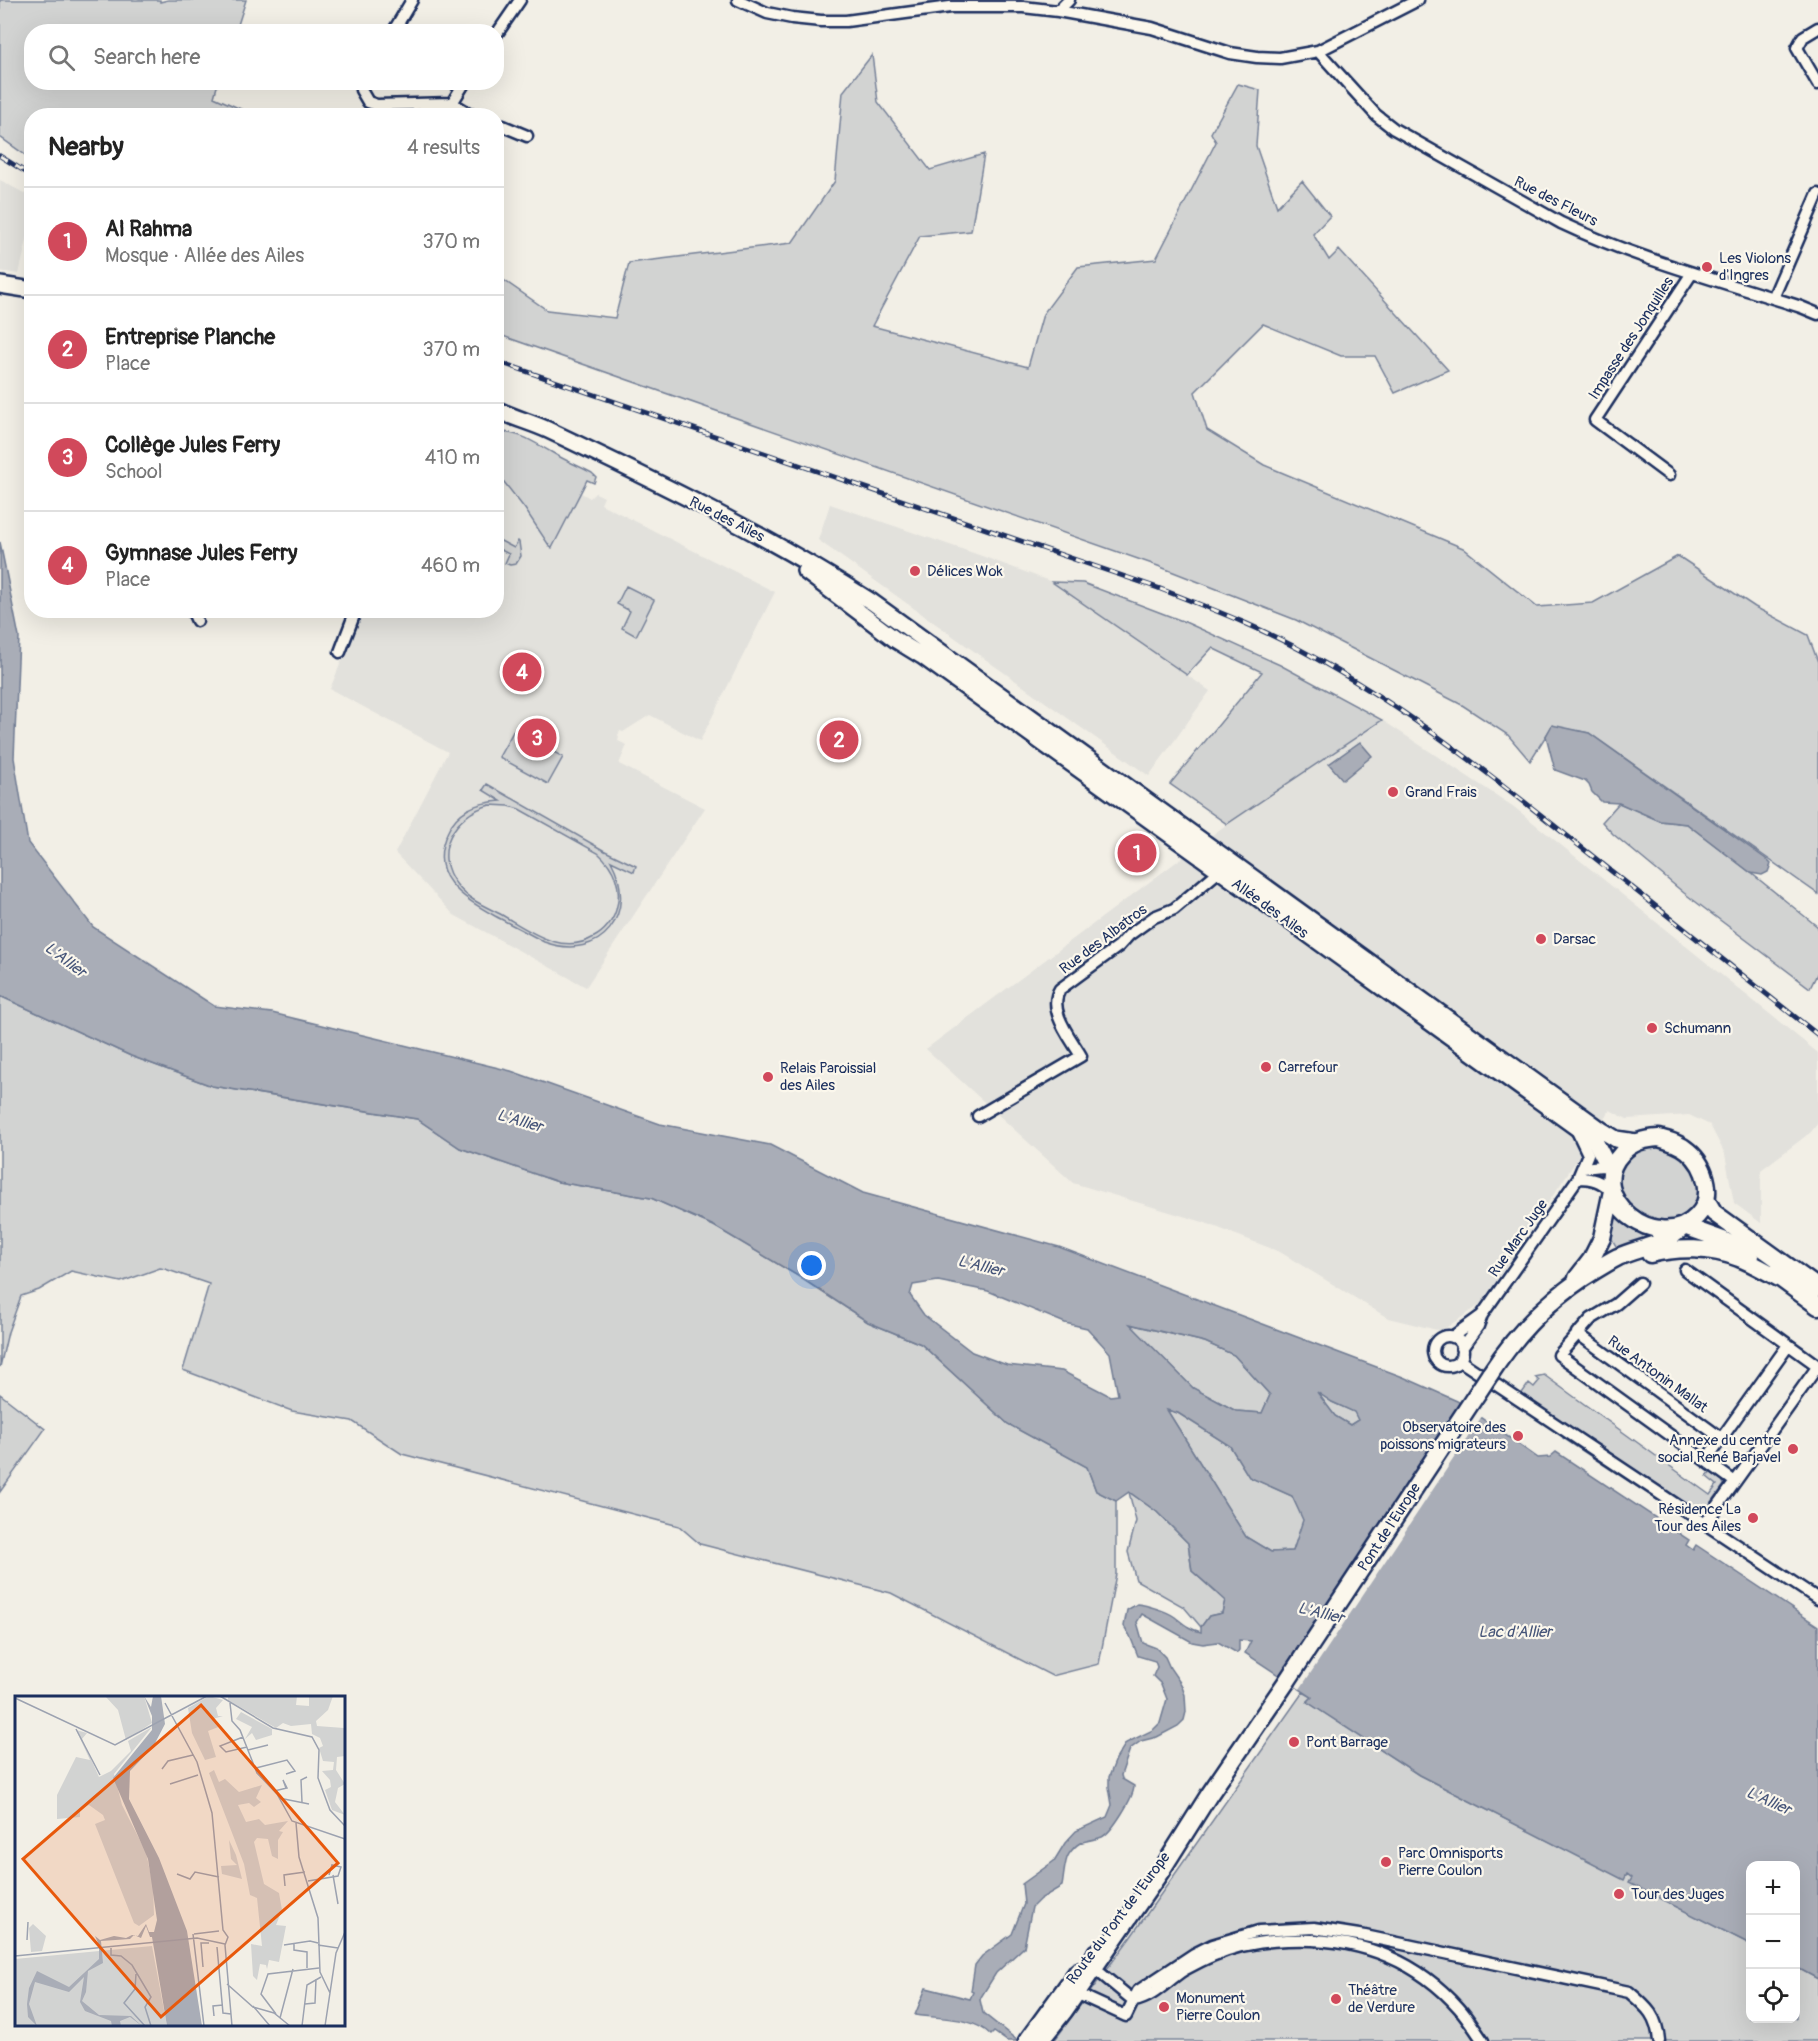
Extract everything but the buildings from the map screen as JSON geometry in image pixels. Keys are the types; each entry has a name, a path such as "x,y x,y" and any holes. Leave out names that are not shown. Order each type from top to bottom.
{"main road":[{"path":"0,285 24,289"},
{"name":"Rue des Ailes","path":"504,412 545,429 774,543 872,602 943,653"},
{"name":"Rue des Ailes","path":"504,421 542,434 771,548 821,582 896,640 922,656"},
{"name":"Allée des Ailes","path":"943,653 1595,1141 1605,1160 1612,1167"},
{"name":"Allée des Ailes","path":"922,656 1603,1131 1617,1139 1636,1142"},
{"path":"1571,1285 1591,1260 1602,1238 1611,1191 1612,1167 1625,1150 1636,1142 1659,1138 1679,1145 1689,1152 1701,1166 1705,1178 1707,1201 1714,1213 1818,1288"},
{"path":"1611,1191 1616,1202 1636,1221 1662,1230 1683,1227 1723,1239 1752,1256 1818,1306"},
{"path":"1571,1285 1618,1257 1661,1243 1702,1211 1707,1201"},
{"path":"1571,1285 1626,1260 1667,1251 1704,1249 1738,1257 1781,1279"},
{"name":"Pont de l'Europe","path":"1287,1680 1507,1348 1526,1326 1571,1285"},
{"name":"Route du Pont de l'Europe","path":"1040,2041 1082,1978 1161,1871 1287,1680"},
{"name":"Route du Pont de l'Europe","path":"1027,2041 1082,1978 1094,1950 1209,1795"}],"street":[{"path":"398,24 412,0"},
{"path":"504,24 520,0"},
{"path":"738,0 767,13 821,21 846,21 984,3 1023,7 1152,28 1230,52 1280,58 1318,51 1418,0"},
{"path":"1058,11 1069,0"},
{"path":"1818,28 1803,37 1797,48 1818,84"},
{"name":"Rue des Fleurs","path":"1318,51 1376,115 1394,129 1561,223 1582,233 1692,273 1818,314"},
{"path":"361,90 368,102 377,105 452,103 460,108"},
{"path":"452,103 460,90"},
{"path":"504,126 527,136"},
{"path":"1773,298 1818,194"},
{"name":"Impasse des Jonquilles","path":"1669,475 1595,420 1692,273"},
{"path":"340,652 353,618"},
{"name":"Rue des Albatros","path":"978,1116 1081,1056 1055,1009 1055,997 1060,989 1154,917 1174,909 1225,866"},
{"path":"1576,1129 1588,1154 1581,1173"},
{"path":"1581,1173 1602,1166 1612,1167"},
{"path":"1581,1173 1601,1181 1611,1191"},
{"name":"Rue Marc Juge","path":"1462,1348 1478,1326 1482,1315 1581,1173"},
{"path":"1685,1270 1818,1366 1705,1524"},
{"path":"1640,1283 1616,1304 1591,1319 1559,1355 1735,1482"},
{"name":"Rue Marc Juge","path":"1452,1337 1482,1315"},
{"name":"Rue Antonin Mallat","path":"1577,1334 1721,1438"},
{"path":"1444,1336 1459,1341 1462,1348 1459,1360 1450,1365 1437,1361 1433,1353 1437,1340 1444,1336"},
{"path":"1706,1460 1788,1345"},
{"path":"1459,1360 1818,1599"},
{"path":"1082,1978 1126,2016 1138,1991 1186,1958 1212,1945 1259,1931 1314,1928 1365,1936 1629,1992 1648,2008 1658,2026 1659,2041"},
{"path":"1082,1978 1134,2001 1144,2000 1183,1971 1225,1951 1260,1941 1313,1939 1338,1941 1394,1958 1428,1979 1459,2008 1483,2041"}],"shaded area":[{"path":"0,0 160,0 160,2 168,0 246,0 238,24 24,24 24,90 216,90 214,97 238,108 24,108 24,154 0,137"},
{"path":"872,55 878,102 930,170 984,154 971,231 920,236 872,326 1028,367 1043,314 1078,267 1156,259 1216,142 1211,133 1238,84 1260,90 1256,146 1277,207 1302,181 1330,216 1313,234 1329,260 1339,250 1448,370 1395,393 1375,356 1341,356 1263,324 1195,392 1207,430 1264,465 1463,548 1537,607 1593,603 1678,556 1755,607 1808,635 1818,662 1818,894 1589,733 1552,726 1530,761 1508,735 1462,705 1296,620 1158,566 504,336 504,280 547,310 615,318 629,263 792,243 835,181 843,92"},
{"path":"0,180 24,193 24,253 19,274 0,271"},
{"path":"504,432 530,439 592,473 596,477 594,483 587,480 581,493 590,498 595,493 604,497 601,504 775,592 700,741 650,715 623,732 620,731 618,735 618,741 627,745 619,764 705,808 586,987 454,915 395,853 448,752 330,689 359,618 504,618"},
{"path":"504,432 527,439 596,477 594,483 587,480 552,548 504,482"},
{"path":"830,504 1052,582 1210,691 1149,776 818,540"},
{"path":"518,541 521,556 516,564 505,563 509,554 504,552 504,543 514,548"},
{"path":"1052,582 1083,583 1185,622 1280,665 1382,720 1227,824 1170,784 1262,672 1212,648 1187,675"},
{"path":"626,586 654,600 636,636 622,628 630,611 617,604"},
{"path":"1382,720 1514,807 1818,1053 1818,1123 1811,1132 1761,1170 1761,1223 1734,1203 1725,1154 1710,1125 1689,1115 1627,1119 1610,1110 1480,1305 1441,1331 1388,1318 1280,1252 1203,1222 1073,1183 926,1049 1227,824"},
{"path":"514,730 563,757 548,784 499,757"},
{"path":"487,784 603,850 636,866 634,872 611,861 619,880 620,899 617,915 610,929 598,939 583,946 565,947 544,942 483,909 460,893 445,873 441,861 442,847 452,823 464,812 478,805 501,801 483,790","holes":["490,805 519,809 598,853 609,865 618,886 618,902 615,914 598,935 570,944 546,939 478,903 457,885 449,873 446,860 450,836 466,817 477,810"]},
{"path":"1619,803 1660,821 1687,824 1818,927 1818,972 1810,988 1684,893 1613,834 1602,822"},
{"path":"0,996 131,1056 212,1086 417,1119 460,1148 558,1182 651,1198 714,1226 798,1276 868,1322 921,1344 1008,1424 1087,1467 1096,1491 1116,1501 1116,1574 1099,1664 1052,1676 891,1593 700,1544 679,1526 402,1454 352,1421 292,1411 183,1370 209,1284 165,1269 160,1268 121,1282 71,1271 39,1290 21,1296 8,1332 0,1367"},
{"path":"1648,1147 1665,1148 1680,1154 1694,1171 1698,1181 1699,1191 1693,1209 1685,1217 1675,1222 1642,1219 1620,1194 1618,1174 1628,1156"},
{"path":"1615,1210 1661,1234 1620,1249 1612,1239"},
{"path":"1129,1324 1205,1342 1234,1355 1270,1395 1262,1413 1236,1411 1193,1388"},
{"path":"1544,1375 1710,1495 1717,1485 1707,1477 1711,1472 1722,1480 1724,1485 1704,1513 1520,1396 1529,1383 1534,1387 1539,1381 1535,1377"},
{"path":"1315,1390 1332,1402 1355,1412 1358,1420 1350,1425 1335,1416"},
{"path":"0,1394 45,1429 0,1492"},
{"path":"1167,1410 1178,1413 1230,1446 1249,1477 1292,1496 1304,1520 1293,1551 1271,1552 1246,1537"},
{"path":"1565,1435 1700,1524 1698,1527 1563,1438"},
{"path":"1129,1492 1157,1512 1188,1543 1192,1571 1225,1601 1222,1613 1209,1616 1201,1627 1184,1607 1136,1580 1128,1552 1136,1521"},
{"name":"Parc Omnisports Pierre Coulon","path":"1303,1692 1312,1697 1308,1702 1419,1775 1623,1879 1627,1874 1633,1878 1630,1883 1746,1942 1746,2023 1800,2023 1800,1969 1818,1979 1818,2041 1054,2041 1130,1938"}],"water":[{"path":"0,542 19,637 14,758 28,843 93,927 214,1006 272,1013 511,1071 660,1124 770,1145 863,1193 1059,1247 1403,1377 1457,1401 1538,1458 1550,1457 1556,1452 1689,1540 1686,1545 1693,1550 1696,1545 1818,1626 1818,1979 1800,1969 1800,1861 1746,1861 1746,1942 1629,1883 1632,1878 1627,1874 1624,1880 1419,1775 1307,1702 1312,1697 1245,1653 1251,1641 1239,1640 1237,1653 1218,1642 1203,1644 1192,1642 1142,1614 1137,1622 1143,1643 1156,1648 1165,1657 1181,1684 1185,1695 1184,1720 1178,1726 1157,1737 1141,1741 1130,1749 1121,1775 1122,1779 1134,1786 1122,1814 1106,1834 1077,1845 1069,1854 1062,1886 1040,1899 1032,1907 1024,1947 996,1973 981,1997 983,2013 1018,2041 1007,2041 994,2032 991,2035 984,2029 966,2021 915,2015 926,1988 970,1999 973,1992 971,1991 975,1965 982,1956 1012,1934 1024,1904 1022,1884 1054,1861 1076,1831 1107,1817 1112,1805 1109,1777 1116,1759 1126,1743 1153,1730 1160,1723 1167,1699 1161,1684 1153,1676 1157,1667 1155,1661 1138,1656 1124,1626 1127,1610 1137,1604 1151,1607 1201,1632 1201,1627 1209,1616 1222,1613 1225,1600 1192,1571 1188,1543 1157,1512 1129,1492 1116,1501 1096,1491 1087,1467 1008,1424 921,1344 868,1322 798,1276 714,1226 651,1198 558,1182 460,1148 417,1119 212,1086 131,1056 0,996","holes":["938,1281 988,1291 1065,1323 1087,1328 1110,1353 1118,1395 1110,1396 1062,1371 1007,1365 972,1352 924,1315 910,1295 913,1285","1130,1324 1205,1342 1234,1355 1270,1395 1262,1413 1236,1411 1193,1388","1317,1392 1354,1412 1358,1420 1350,1425 1335,1416","1167,1410 1178,1413 1230,1446 1249,1477 1292,1496 1303,1520 1293,1551 1271,1552 1246,1537"]},
{"path":"1552,725 1589,733 1766,859 1771,864 1768,872 1762,875 1751,873 1687,824 1660,821 1619,803 1602,802 1585,781 1555,770 1546,736"},
{"path":"1360,742 1372,756 1343,780 1329,764"}],"pier":[{"path":"1461,1401 1482,1416 1300,1689 1280,1675"}],"railway":[{"path":"0,156 24,171"},
{"path":"504,364 1158,588 1284,641 1357,683 1422,725 1515,795 1818,1035"}],"place":[{"name":"Les Violons d'Ingres","path":"1707,267"},
{"name":"Délices Wok","path":"915,571"},
{"name":"Gymnase Jules Ferry","path":"522,672"},
{"name":"Collège Jules Ferry","path":"537,738"},
{"name":"Entreprise Planche","path":"839,740"},
{"name":"Grand Frais","path":"1393,792"},
{"name":"Al Rahma","path":"1137,853"},
{"name":"Darsac","path":"1541,939"},
{"name":"Schumann","path":"1652,1028"},
{"name":"Carrefour","path":"1266,1067"},
{"name":"Relais Paroissial des Ailes","path":"768,1077"},
{"name":"Observatoire des poissons migrateurs","path":"1518,1436"},
{"name":"Annexe du centre social René Barjavel","path":"1793,1449"},
{"name":"Résidence La Tour des Ailes","path":"1753,1518"},
{"name":"Pont Barrage","path":"1294,1742"},
{"name":"Parc Omnisports Pierre Coulon","path":"1386,1862"},
{"name":"Tour des Juges","path":"1619,1894"},
{"name":"Théâtre de Verdure","path":"1336,1999"},
{"name":"Monument Pierre Coulon","path":"1164,2007"}],"water label":[{"name":"L'Allier","path":"66,959"},
{"name":"L'Allier","path":"520,1120"},
{"name":"L'Allier","path":"981,1265"},
{"name":"L'Allier","path":"1321,1612"},
{"name":"Lac d'Allier","path":"1515,1631"},
{"name":"L'Allier","path":"1769,1800"}]}
